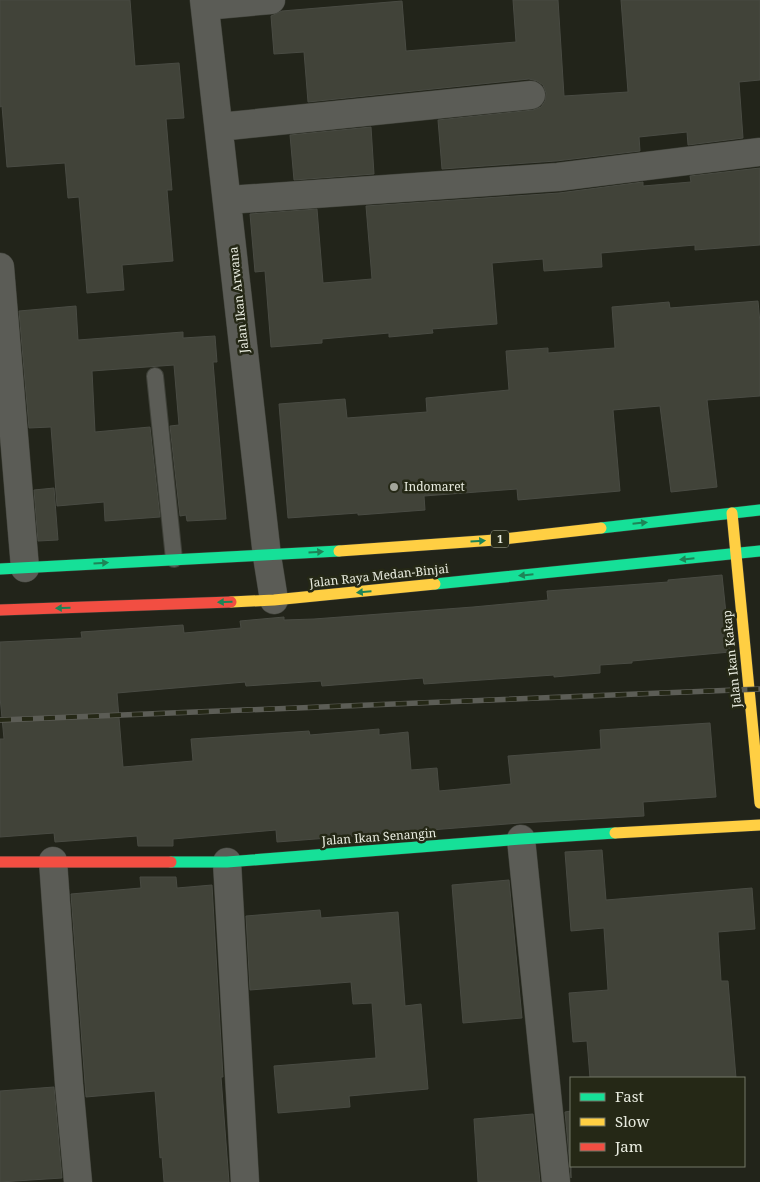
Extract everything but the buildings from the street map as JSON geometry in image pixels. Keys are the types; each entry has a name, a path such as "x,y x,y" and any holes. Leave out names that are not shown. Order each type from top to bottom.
{"main road":[{"name":"Jalan Raya Medan-Binjai","path":"12,568 267,556 495,540 760,510"},
{"name":"Jalan Ikan Kakap","path":"732,513 760,803"},
{"name":"Jalan Raya Medan-Binjai","path":"0,610 274,600 760,551"},
{"name":"Jalan Ikan Senangin","path":"0,862 53,860 227,862 521,839 760,824"}],"street":[{"path":"205,3 271,0"},
{"name":"Jalan Ikan Arwana","path":"205,3 267,556 274,600"},
{"path":"219,127 531,95"},
{"path":"228,200 558,177 760,152"},
{"path":"0,267 12,568"},
{"path":"521,839 556,1182"},
{"path":"53,860 78,1182"},
{"path":"227,862 245,1182"}],"lane":[{"path":"155,376 174,559"}],"railway":[{"path":"0,720 760,689"}],"traffic: fast":[{"path":"601,528 760,510"},
{"path":"0,569 339,551"},
{"path":"435,584 760,551"},
{"path":"171,862 227,862 615,833"}],"traffic: slow":[{"path":"732,513 760,803"},
{"path":"339,551 495,540 601,528"},
{"path":"231,602 274,600 435,584"},
{"path":"615,833 760,825"}],"traffic: jam":[{"path":"0,610 231,602"},
{"path":"0,862 171,862"}],"place":[{"name":"Indomaret","path":"394,487"}]}
